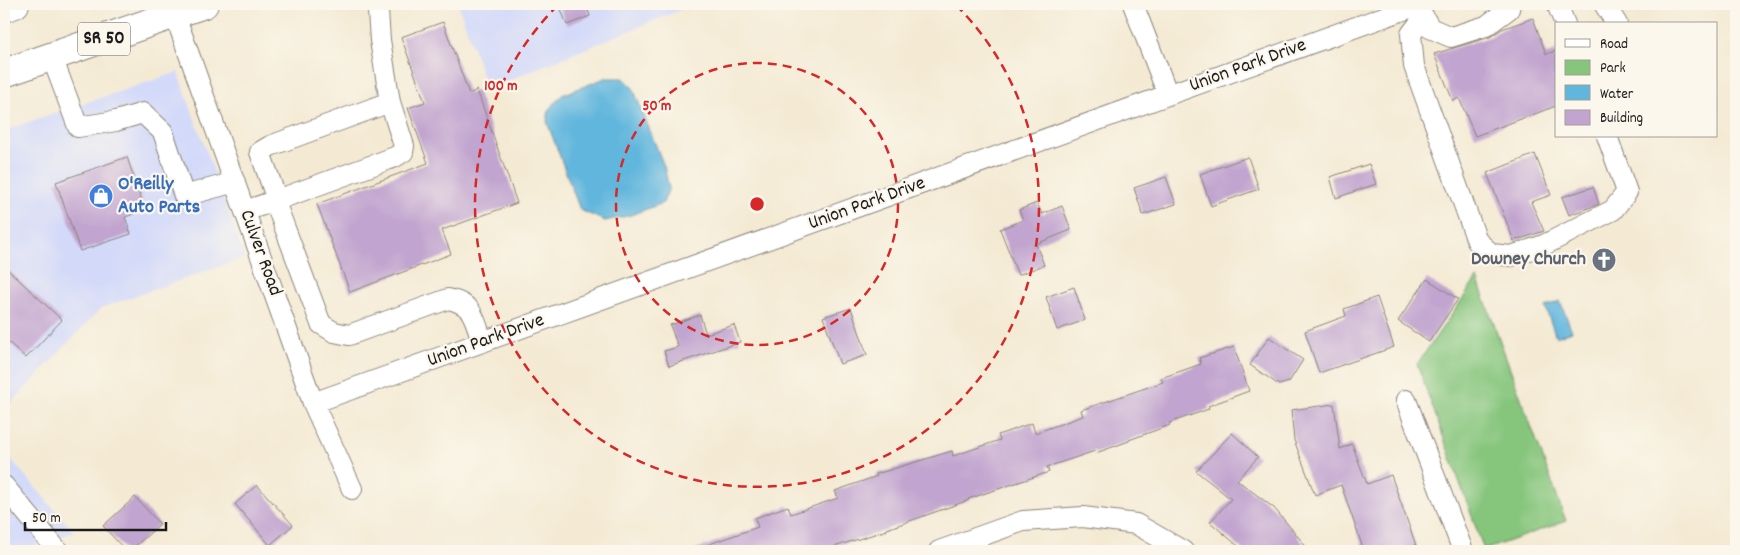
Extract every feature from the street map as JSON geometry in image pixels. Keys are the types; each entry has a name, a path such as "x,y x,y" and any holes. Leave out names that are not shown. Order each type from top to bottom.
{"highway":[{"path":"4,8 15,4"},
{"name":"SR 50","path":"4,73 52,57 176,9 204,4"}],"street":[{"path":"245,211 395,157 403,152 404,146 390,102 376,4"},
{"path":"1133,4 1168,95"},
{"path":"1419,8 1430,28 1451,37 1486,26 1508,9 1510,4"},
{"path":"1557,4 1564,22"},
{"path":"1604,4 1616,22"},
{"path":"1419,8 1411,34 1414,66 1477,241 1492,254 1511,256 1544,246 1613,210 1627,192 1608,138"},
{"name":"Union Park Drive","path":"313,403 1168,95 1419,8"},
{"name":"Culver Road","path":"176,9 313,403 352,489"},
{"path":"52,57 78,127 116,121 143,113 163,132 184,196 235,182"},
{"path":"390,102 270,146 260,152 278,200 277,207 320,324 334,332 349,335 448,299 461,302 471,309 483,342"},
{"path":"1406,400 1463,551"},
{"path":"4,486 58,551"},
{"path":"938,551 1023,522 1082,517 1136,524 1183,551"}],"shaded area":[{"path":"458,4 695,4 487,89"},
{"path":"178,72 245,258 101,308 4,411 4,130"},
{"path":"4,451 74,532 20,551 4,551"}],"green space":[{"path":"1477,278 1566,521 1484,550 1417,364"}],"water":[{"path":"605,78 624,78 633,88 664,166 669,188 663,203 631,215 605,221 580,210 547,122 549,109 562,95"},
{"path":"1560,301 1572,331 1556,337 1545,307"}],"building":[{"path":"559,4 586,4 590,16 567,25"},
{"path":"1533,18 1546,54 1555,51 1555,106 1475,136 1459,98 1453,101 1434,54 1490,37 1502,29"},
{"path":"443,22 469,94 477,90 517,203 442,230 451,254 350,292 317,204 428,163 408,108 425,102 401,37"},
{"path":"1535,154 1551,195 1531,202 1544,231 1514,241 1487,173"},
{"name":"O'Reilly Auto Parts","path":"127,157 145,210 125,217 131,234 80,251 56,182"},
{"path":"1248,157 1259,189 1211,206 1200,174"},
{"path":"1369,164 1376,184 1336,198 1330,177"},
{"path":"1166,177 1176,204 1143,215 1134,188"},
{"path":"1593,187 1599,204 1569,215 1562,197"},
{"path":"1037,203 1042,214 1062,206 1071,230 1036,244 1044,265 1018,275 1000,229 1023,220 1019,210"},
{"path":"4,266 62,320 26,358 4,338"},
{"path":"1427,279 1458,299 1429,342 1398,321"},
{"path":"1074,287 1085,320 1057,330 1046,297"},
{"path":"1377,297 1394,347 1319,373 1305,331 1346,316 1344,309"},
{"path":"851,308 867,355 840,364 823,317"},
{"path":"700,315 706,334 734,325 740,342 669,366 664,351 678,347 670,325"},
{"path":"1269,337 1303,360 1289,382 1279,385 1250,365"},
{"path":"1234,347 1249,391 1208,406 1209,409 1169,423 1170,425 1129,441 1047,467 1049,472 968,499 887,530 821,551 695,551 695,549 758,527 755,518 788,506 791,514 838,498 835,491 877,476 876,474 952,451 953,456 1000,440 998,435 1032,423 1035,433 1083,416 1081,410 1163,382 1161,378 1201,364 1199,358"},
{"path":"1334,404 1340,449 1352,444 1367,484 1391,475 1418,551 1364,551 1341,485 1315,495 1294,440 1291,410"},
{"path":"1232,433 1258,457 1237,480 1274,508 1305,545 1298,551 1244,551 1210,522 1231,499 1196,471"},
{"path":"257,485 293,525 270,545 235,504"},
{"path":"135,497 160,524 130,551 126,551 103,526"}],"place":[{"name":"O'Reilly Auto Parts","path":"101,196"},
{"name":"Downey Church","path":"1604,260"}]}
